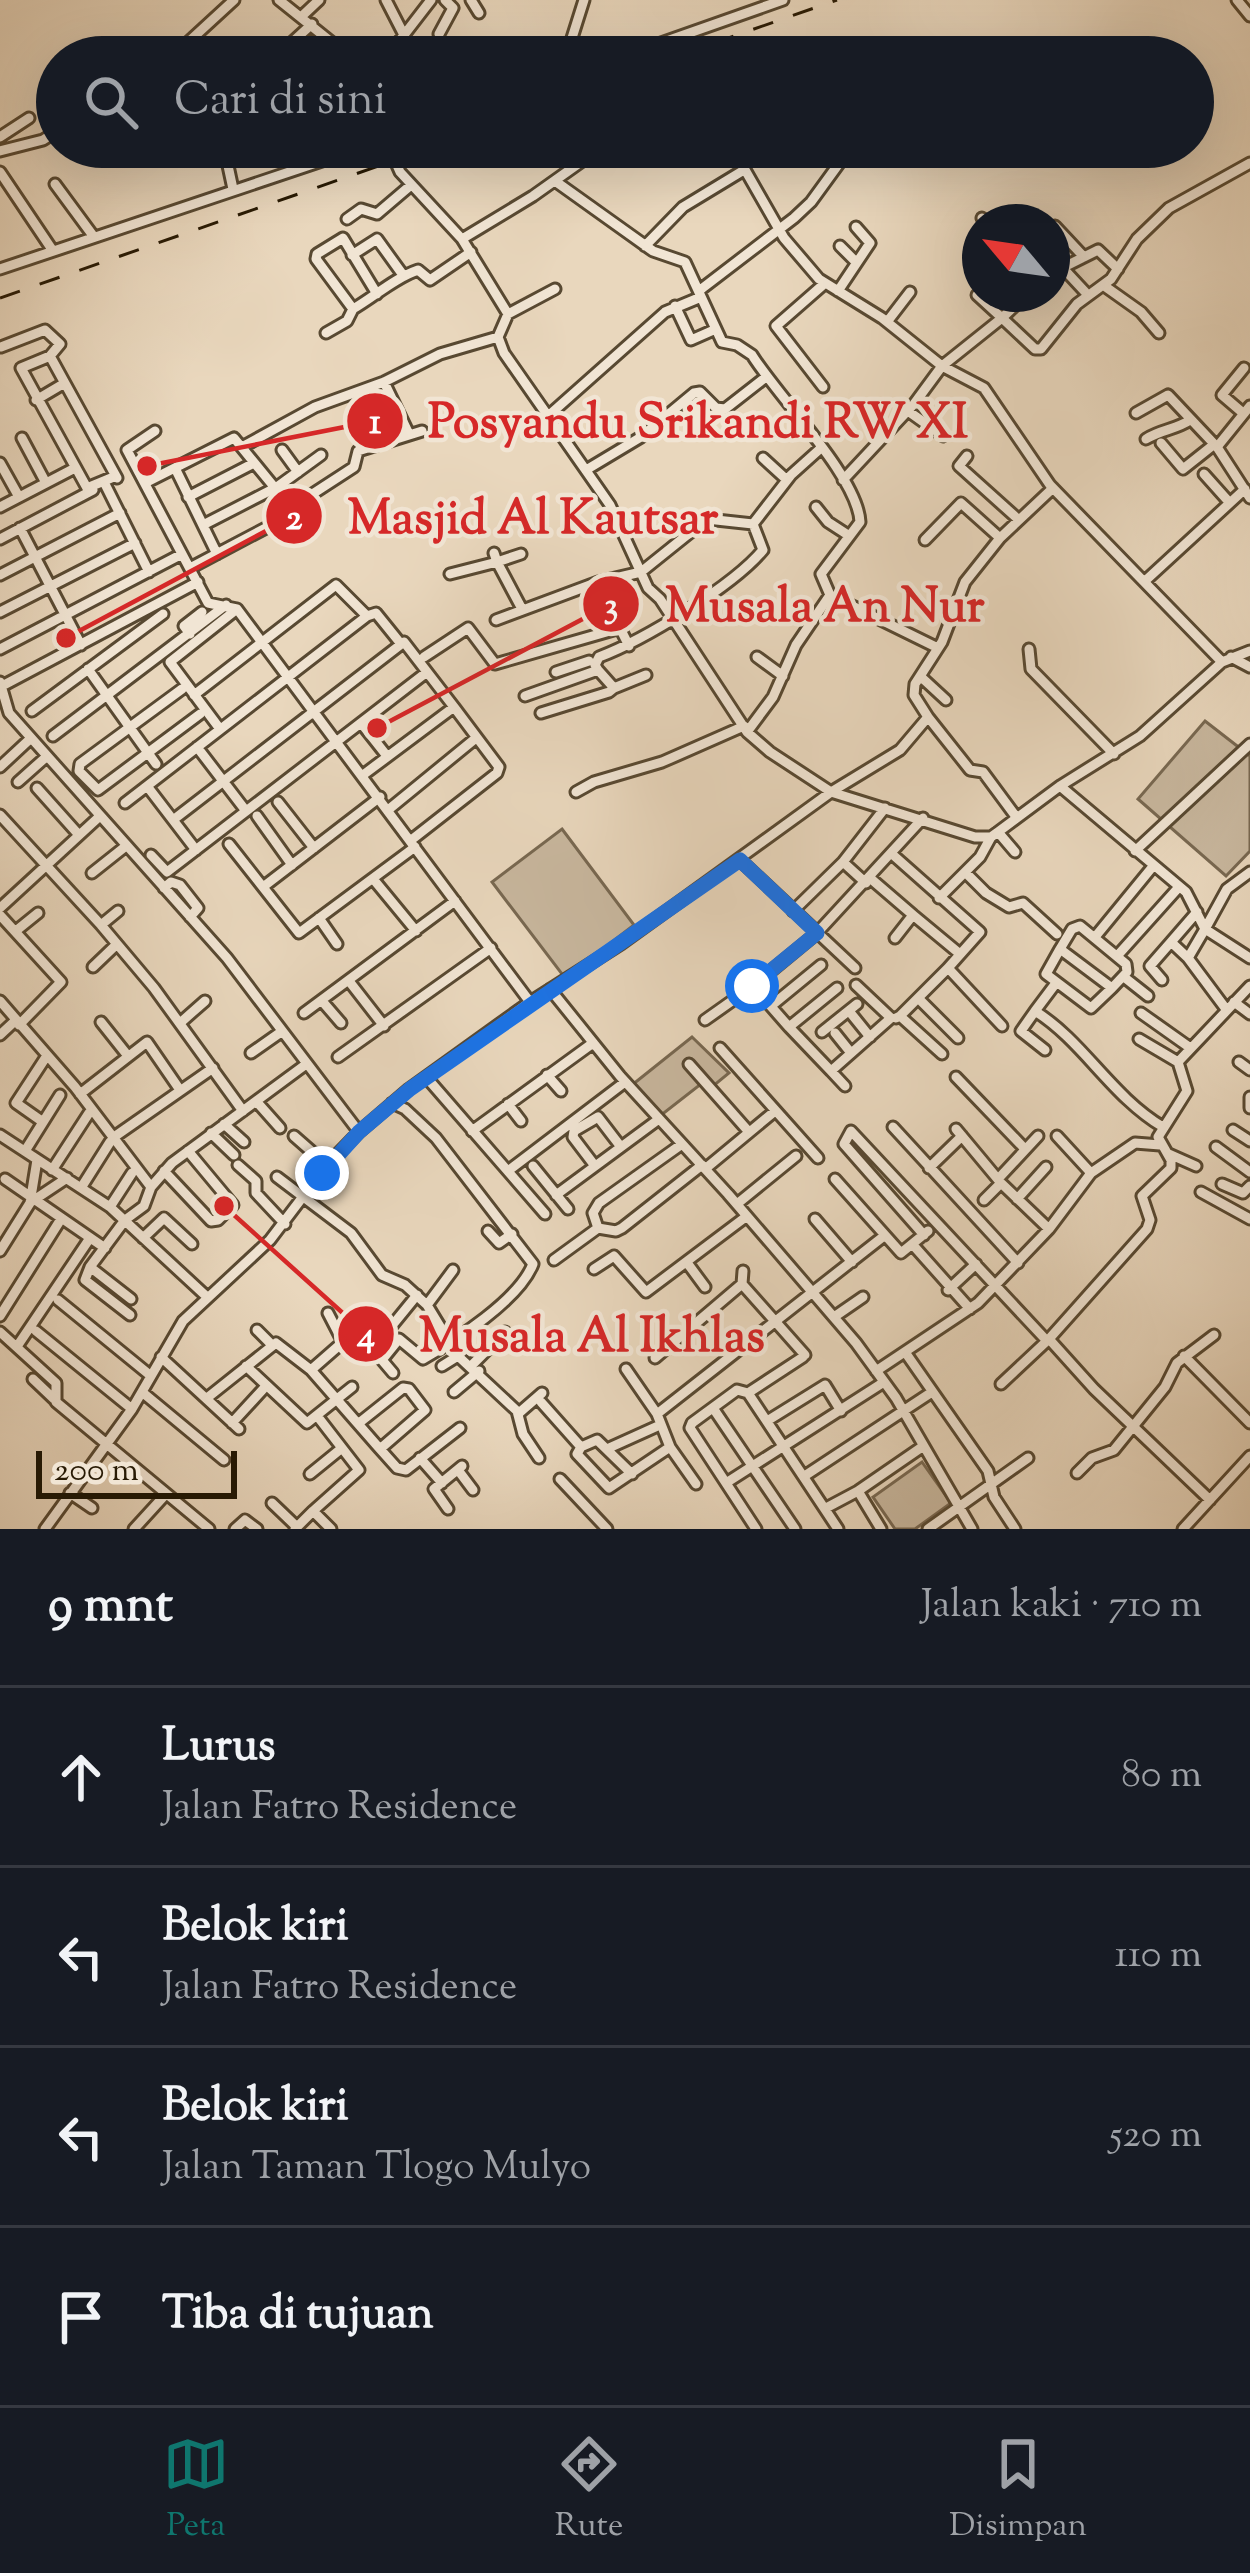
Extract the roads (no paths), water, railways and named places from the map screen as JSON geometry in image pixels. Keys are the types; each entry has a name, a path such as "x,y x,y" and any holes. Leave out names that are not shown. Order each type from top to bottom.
{"street":[{"path":"195,36 234,0"},
{"path":"279,0 326,36"},
{"path":"302,16 319,0"},
{"path":"386,0 404,35 430,0"},
{"path":"439,34 453,8 445,0"},
{"path":"471,0 478,13"},
{"path":"573,36 584,0"},
{"path":"681,36 783,0"},
{"path":"1237,0 1250,16"},
{"path":"299,36 312,24"},
{"path":"0,136 29,118"},
{"path":"0,151 36,142"},
{"path":"995,312 1038,350 1088,295 1103,286 1137,238 1169,208 1250,163"},
{"path":"229,168 232,181"},
{"path":"0,269 232,181 282,168"},
{"path":"401,168 471,252 508,314"},
{"path":"461,239 573,168"},
{"path":"548,416 674,307 700,293 811,202 836,168"},
{"path":"646,246 683,207 744,170 778,228 824,284 887,322 942,366 978,384 993,398 1053,488 1227,660 1250,667"},
{"path":"0,172 53,251"},
{"path":"555,181 646,246 682,259 722,342 748,351 843,480 861,515 821,574 830,595 938,648"},
{"path":"55,184 94,237"},
{"path":"347,219 361,209 377,214 411,185"},
{"path":"838,290 870,243 856,227"},
{"path":"353,309 316,260 340,236 377,294"},
{"path":"352,255 377,239 404,275"},
{"path":"1070,242 1084,257"},
{"path":"840,246 856,262"},
{"path":"1070,264 1101,251 1118,269"},
{"path":"326,333 404,275 417,269 430,280 471,252"},
{"path":"1070,280 1088,295"},
{"path":"823,388 776,326 824,284"},
{"path":"1103,286 1142,312 1159,333"},
{"path":"555,290 508,314 498,337 508,361 615,514 641,572 745,729 831,792 975,837 995,835 1015,852"},
{"path":"887,322 910,292"},
{"path":"674,307 691,340 716,328"},
{"path":"843,480 908,411 942,366 1008,312"},
{"path":"1,347 45,330 60,344 47,357 5,374"},
{"path":"145,483 440,354 498,337"},
{"path":"47,357 116,477"},
{"path":"21,368 87,488 136,470"},
{"path":"1161,443 1183,469 1215,446 1247,409 1222,395 1244,368"},
{"path":"586,470 641,437 694,393 700,392 716,408 725,409 766,377"},
{"path":"384,382 409,434"},
{"path":"36,400 63,384"},
{"path":"1136,412 1166,394 1215,446 1248,494 1229,502 1145,580"},
{"path":"908,411 943,436"},
{"path":"1146,440 1190,420"},
{"path":"155,431 128,447 136,470 211,605 232,607 263,642 530,1002"},
{"path":"190,568 295,509 355,466 358,452 422,431"},
{"path":"22,438 46,483"},
{"path":"238,443 295,509"},
{"path":"753,524 821,448"},
{"path":"282,450 298,472"},
{"path":"203,525 276,488 321,455"},
{"path":"967,456 959,466 1018,520"},
{"path":"763,458 787,481"},
{"path":"0,463 19,497"},
{"path":"188,497 254,464"},
{"path":"0,508 75,468"},
{"path":"175,468 218,554"},
{"path":"1204,474 1229,502"},
{"path":"0,539 116,477"},
{"path":"105,484 148,572"},
{"path":"1018,818 983,772 970,770 914,694 964,582 1000,538 1053,488"},
{"path":"926,540 961,502 1000,538"},
{"path":"816,507 848,535"},
{"path":"0,575 120,513"},
{"path":"496,620 641,572 707,520 753,524"},
{"path":"525,696 673,620 761,554 764,545 753,524"},
{"path":"20,528 81,645"},
{"path":"0,611 135,543"},
{"path":"0,649 182,554"},
{"path":"449,574 495,557 521,554"},
{"path":"495,557 522,609"},
{"path":"198,582 1,684 5,717 165,882 359,1132"},
{"path":"194,695 336,585 367,616"},
{"path":"576,792 745,729 773,698 801,636 830,595"},
{"path":"53,736 232,607"},
{"path":"220,730 171,664 172,658 232,607"},
{"path":"190,634 184,626 202,612"},
{"path":"125,803 367,616 376,613 400,644"},
{"path":"32,711 164,614"},
{"path":"424,657 468,628 496,664 620,629 629,646"},
{"path":"580,639 614,688"},
{"path":"173,820 406,642 499,767 374,880 299,933 229,844"},
{"path":"1029,649 1031,670 1114,754"},
{"path":"939,898 995,835 1167,716 1227,660 1250,651"},
{"path":"757,656 783,676"},
{"path":"556,672 594,664"},
{"path":"88,669 156,764"},
{"path":"165,882 196,850 251,813 427,672"},
{"path":"541,713 600,697 646,674"},
{"path":"920,676 946,700"},
{"path":"629,681 634,694"},
{"path":"182,689 80,764 79,771 98,790 200,714"},
{"path":"363,775 454,708"},
{"path":"45,1529 132,1409 183,1321 285,1224 359,1132 530,1002 740,860 831,792 900,750 928,717"},
{"path":"361,723 388,756"},
{"path":"0,766 30,739"},
{"path":"388,809 476,739"},
{"path":"1136,851 1250,744"},
{"path":"197,747 292,865"},
{"path":"18,782 46,757"},
{"path":"147,786 196,850"},
{"path":"1060,786 1179,886 1205,929 1250,958"},
{"path":"37,788 79,836"},
{"path":"263,887 380,797"},
{"path":"278,802 314,848"},
{"path":"793,911 843,862 885,808"},
{"path":"0,815 154,988 243,1111"},
{"path":"0,1035 62,984 15,929 2,904 100,817"},
{"path":"705,1020 817,933 922,818"},
{"path":"92,872 126,846"},
{"path":"831,1071 918,998 980,932 892,854"},
{"path":"151,855 165,882"},
{"path":"740,860 855,968"},
{"path":"843,862 960,954"},
{"path":"1095,938 1154,865"},
{"path":"965,872 1009,907 1023,903 1057,934"},
{"path":"1188,958 1227,890 1250,872"},
{"path":"374,880 416,931"},
{"path":"1118,956 1179,886"},
{"path":"304,1013 455,901"},
{"path":"101,926 118,911"},
{"path":"1162,980 1150,966 1197,912"},
{"path":"0,939 38,913"},
{"path":"895,938 913,915"},
{"path":"320,918 337,944"},
{"path":"1080,926 1095,938 1127,969 1094,1009 1056,983 1046,970 1072,929 1080,926"},
{"path":"1171,942 1230,1006 1250,1014"},
{"path":"93,967 117,944"},
{"path":"338,1057 491,948"},
{"path":"1060,949 1112,988"},
{"path":"771,1006 820,965"},
{"path":"947,968 1002,1026"},
{"path":"1124,976 1148,996"},
{"path":"349,981 384,1026"},
{"path":"1045,1050 1021,1031 1056,983"},
{"path":"856,985 942,1054"},
{"path":"752,986 845,1086"},
{"path":"1178,1062 1250,986"},
{"path":"790,1027 837,988"},
{"path":"550,989 625,1082 834,1317 903,1411 971,1529"},
{"path":"918,998 958,1038"},
{"path":"0,1001 151,1187"},
{"path":"179,1023 205,1001"},
{"path":"322,1001 341,1023"},
{"path":"820,1002 851,1053"},
{"path":"822,1032 836,1028 853,1008 870,1037"},
{"path":"1036,1011 1069,1034 1076,1049 1129,1105 1162,1127"},
{"path":"1141,1013 1189,1047"},
{"path":"101,1022 128,1056"},
{"path":"251,1053 280,1032"},
{"path":"1001,1384 1048,1340 1145,1233 1150,1220 1142,1196 1168,1173 1165,1150 1158,1139 1187,1091 1178,1062 1139,1039"},
{"path":"80,1094 147,1042 180,1090"},
{"path":"472,1131 593,1043"},
{"path":"720,1048 818,1158"},
{"path":"43,1122 16,1103 46,1057"},
{"path":"1239,1062 1250,1070"},
{"path":"689,1064 749,1132"},
{"path":"130,1315 84,1279 90,1267 125,1220 144,1206 164,1171 305,1065"},
{"path":"81,1188 112,1140 213,1068"},
{"path":"547,1076 561,1091"},
{"path":"427,1078 545,1214"},
{"path":"956,1078 1025,1149"},
{"path":"508,1172 625,1082"},
{"path":"25,1151 59,1095"},
{"path":"1250,1097 1250,1108"},
{"path":"256,1101 280,1129"},
{"path":"392,1103 405,1109 444,1149 531,1259 532,1269 500,1304 421,1359 399,1339 382,1360 393,1373"},
{"path":"508,1104 520,1121"},
{"path":"548,1243 557,1258 598,1228 622,1228 775,1111"},
{"path":"52,1170 89,1113"},
{"path":"595,1166 573,1137 574,1131 598,1117 621,1147"},
{"path":"556,1195 659,1119"},
{"path":"224,1124 244,1142"},
{"path":"893,1127 1018,1262"},
{"path":"1233,1130 1250,1141"},
{"path":"924,1235 845,1145 851,1131 1048,1340 1210,1500"},
{"path":"212,1132 256,1180 256,1193 285,1224"},
{"path":"929,1168 959,1132 999,1181 1049,1229"},
{"path":"0,1135 110,1207 206,1296"},
{"path":"294,1136 328,1166"},
{"path":"984,1200 1038,1136"},
{"path":"1058,1136 1091,1173"},
{"path":"876,1371 968,1311 1049,1229 1091,1173 1136,1143 1165,1150 1196,1166"},
{"path":"598,1228 593,1213 599,1202 682,1144"},
{"path":"1216,1147 1250,1172"},
{"path":"164,1171 211,1221 218,1220 233,1205 188,1151"},
{"path":"737,1204 796,1156"},
{"path":"0,1251 32,1200 37,1160"},
{"path":"533,1166 568,1209"},
{"path":"1018,1199 1046,1167"},
{"path":"110,1207 132,1172"},
{"path":"277,1177 351,1233 382,1275 427,1305 458,1355 519,1413 523,1434 539,1458"},
{"path":"32,1200 67,1178"},
{"path":"5,1179 105,1248"},
{"path":"835,1179 901,1253 936,1223"},
{"path":"1222,1184 1243,1193 1250,1186"},
{"path":"1202,1192 1250,1219"},
{"path":"594,1269 616,1257 646,1292 747,1216"},
{"path":"143,1238 164,1218 192,1244"},
{"path":"0,1316 61,1219"},
{"path":"815,1219 852,1262"},
{"path":"573,1225 584,1238"},
{"path":"488,1231 499,1243 512,1234"},
{"path":"609,1448 658,1419 884,1236"},
{"path":"18,1345 90,1238"},
{"path":"912,1246 968,1311"},
{"path":"688,1264 705,1287"},
{"path":"950,1289 976,1264"},
{"path":"90,1267 131,1299"},
{"path":"427,1305 453,1270"},
{"path":"655,1358 742,1284 743,1271"},
{"path":"742,1284 804,1356 713,1408 690,1428 756,1529"},
{"path":"386,1333 417,1295"},
{"path":"834,1317 863,1297"},
{"path":"58,1300 151,1376"},
{"path":"311,1370 343,1342 328,1313"},
{"path":"257,1330 271,1344"},
{"path":"36,1331 132,1409"},
{"path":"0,1332 56,1383 54,1399"},
{"path":"454,1392 505,1332"},
{"path":"1077,1473 1092,1458 1110,1453 1184,1356 1214,1335"},
{"path":"207,1398 271,1344 279,1344 311,1370 402,1470 460,1428"},
{"path":"237,1352 306,1423 352,1387"},
{"path":"904,1352 988,1472 994,1496 1015,1529"},
{"path":"442,1366 458,1355"},
{"path":"1184,1356 1250,1423"},
{"path":"161,1357 236,1426 266,1386"},
{"path":"626,1369 696,1484"},
{"path":"33,1379 203,1527"},
{"path":"726,1483 884,1382"},
{"path":"767,1421 825,1384 841,1411"},
{"path":"359,1423 403,1388 424,1407 422,1415 380,1449"},
{"path":"142,1392 224,1460"},
{"path":"742,1392 806,1475 838,1529"},
{"path":"806,1475 932,1392"},
{"path":"519,1413 542,1397 581,1447"},
{"path":"713,1408 795,1529"},
{"path":"272,1503 296,1528 359,1470 318,1417"},
{"path":"632,1474 597,1440 581,1447 577,1456 607,1487 632,1474 670,1447"},
{"path":"310,1474 342,1448"},
{"path":"826,1508 922,1448"},
{"path":"1183,1529 1250,1456"},
{"path":"420,1458 442,1483"},
{"path":"928,1529 1028,1458"},
{"path":"448,1508 434,1489 460,1468 473,1490"},
{"path":"560,1479 607,1529"},
{"path":"858,1491 881,1529"},
{"path":"70,1493 92,1508"},
{"path":"134,1529 166,1494"},
{"path":"313,1511 332,1528"},
{"path":"235,1529 245,1520 257,1529"}],"railway":[{"path":"734,36 837,0"},
{"path":"0,298 373,168"}],"place":[{"name":"Posyandu Srikandi RW XI","path":"147,466"},
{"name":"Masjid Al Kautsar","path":"66,638"},
{"name":"Musala An Nur","path":"377,728"},
{"name":"Musala Al Ikhlas","path":"224,1206"}]}
